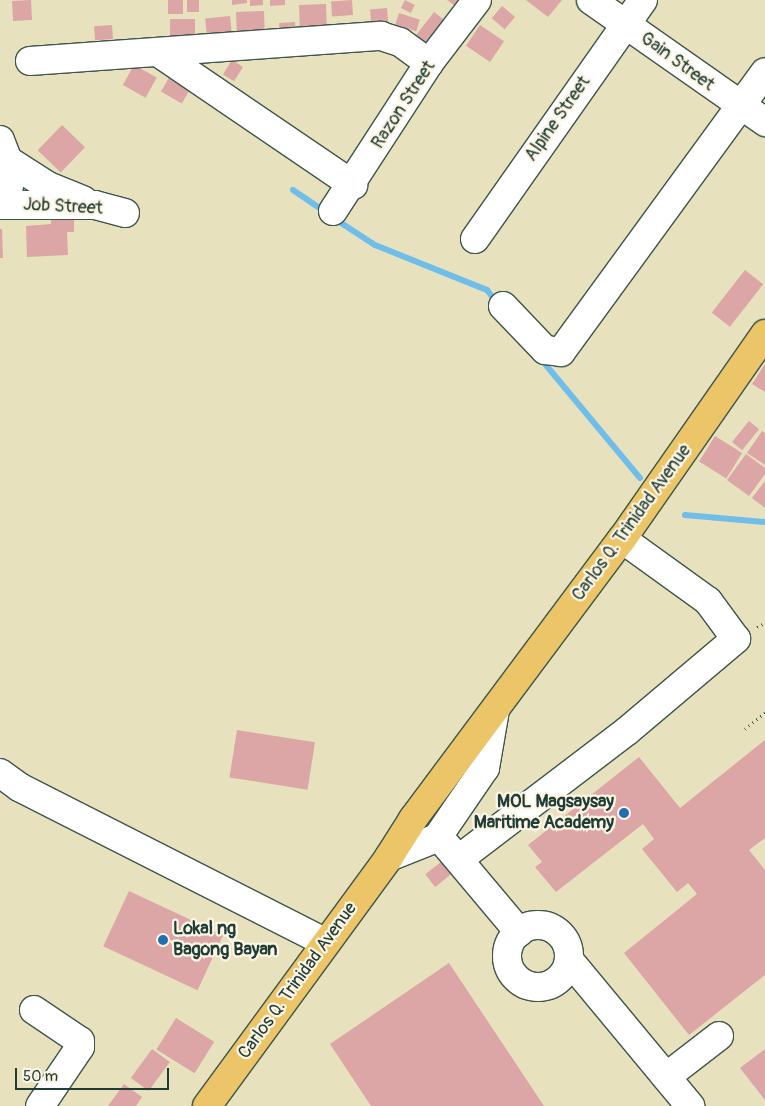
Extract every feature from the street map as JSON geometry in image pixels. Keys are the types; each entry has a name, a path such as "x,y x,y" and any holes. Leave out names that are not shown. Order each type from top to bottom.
{"main road":[{"name":"Carlos Q. Trinidad Avenue","path":"207,1106 389,857 413,819 622,539 765,334"}],"street":[{"name":"Razon Street","path":"333,211 353,185 429,63 477,0"},
{"name":"Gain Street","path":"591,0 739,106 765,122"},
{"name":"Alpine Street","path":"475,239 643,0"},
{"path":"30,61 381,36 400,42 429,63"},
{"path":"159,53 353,185"},
{"path":"503,306 545,350 561,352 765,72"},
{"path":"0,204 11,184 5,150"},
{"path":"5,150 48,186 95,205"},
{"name":"Job Street","path":"0,204 95,205 125,213"},
{"path":"459,859 627,731 736,639 708,601 622,539"},
{"name":"Carlos Q. Trinidad Avenue","path":"437,838 485,768 495,710"},
{"path":"0,773 19,787 326,942"},
{"path":"413,819 459,859 519,932"},
{"path":"389,857 437,838"},
{"path":"535,925 553,929 566,942 569,960 567,969 554,983 536,987 520,981 509,966 507,957 512,939 519,932 535,925"},
{"path":"569,960 690,1106"},
{"path":"34,1010 80,1041 80,1047 40,1106"},
{"path":"666,1077 719,1036"}],"path":[{"path":"745,729 765,713"}],"building":[{"path":"31,0 32,20 13,21 12,1"},
{"path":"168,0 183,0 183,14 168,14"},
{"path":"187,0 199,0 199,12 187,12"},
{"path":"232,0 247,0 247,3 232,5"},
{"path":"250,0 263,0 263,5 250,6"},
{"path":"270,0 285,0 285,5 270,6"},
{"path":"352,0 353,15 332,16 331,1"},
{"path":"405,0 415,5 411,13 401,8"},
{"path":"447,0 459,0 454,5"},
{"path":"526,0 562,0 548,17"},
{"path":"326,4 327,31 300,32 299,5"},
{"path":"502,6 515,17 505,29 492,18"},
{"path":"387,8 389,30 372,31 370,9"},
{"path":"264,11 265,35 237,36 236,12"},
{"path":"434,12 453,27 434,51 415,36"},
{"path":"399,13 420,20 416,31 395,24"},
{"path":"230,16 232,34 207,37 205,19"},
{"path":"170,19 195,19 195,50 170,50"},
{"path":"295,22 296,37 280,38 279,23"},
{"path":"112,25 113,39 95,40 94,26"},
{"path":"480,25 504,41 490,62 466,46"},
{"path":"232,60 243,67 234,81 223,74"},
{"path":"134,65 157,78 146,98 123,85"},
{"path":"174,69 195,81 182,104 161,92"},
{"path":"62,125 85,147 61,172 38,150"},
{"path":"74,215 74,232 67,232 68,255 27,257 26,226 51,224 51,216"},
{"path":"0,229 2,229 3,258 0,258"},
{"path":"745,270 763,284 730,327 712,313"},
{"path":"765,364 765,392 752,384"},
{"path":"749,421 759,429 742,450 732,442"},
{"path":"762,431 765,433 765,465 747,453"},
{"path":"715,436 742,453 726,478 699,461"},
{"path":"746,454 765,468 765,474 749,496 727,480"},
{"path":"765,481 765,508 752,498"},
{"path":"237,730 315,742 308,790 229,777"},
{"path":"765,740 765,838 749,850 765,870 765,975 689,1035 624,953 697,894 688,883 677,892 642,849 654,839 643,824 556,892 535,867 542,862 528,845 639,757 680,808"},
{"path":"441,862 451,875 435,887 425,874"},
{"name":"Lokal ng Bagong Bayan","path":"129,891 223,935 197,990 103,946"},
{"path":"449,963 544,1106 371,1106 330,1044"},
{"path":"176,1018 214,1042 195,1073 156,1049"},
{"path":"152,1049 170,1062 149,1091 131,1078"},
{"path":"765,1049 765,1100 740,1068"},
{"path":"124,1084 142,1097 136,1106 108,1106"}],"waterway":[{"path":"293,190 327,213"},
{"path":"335,219 375,245 487,290 497,303"},
{"path":"540,358 640,478"},
{"path":"685,515 765,522"}],"place":[{"name":"MOL Magsaysay Maritime Academy","path":"624,813"},
{"name":"Lokal ng Bagong Bayan","path":"163,940"}]}
